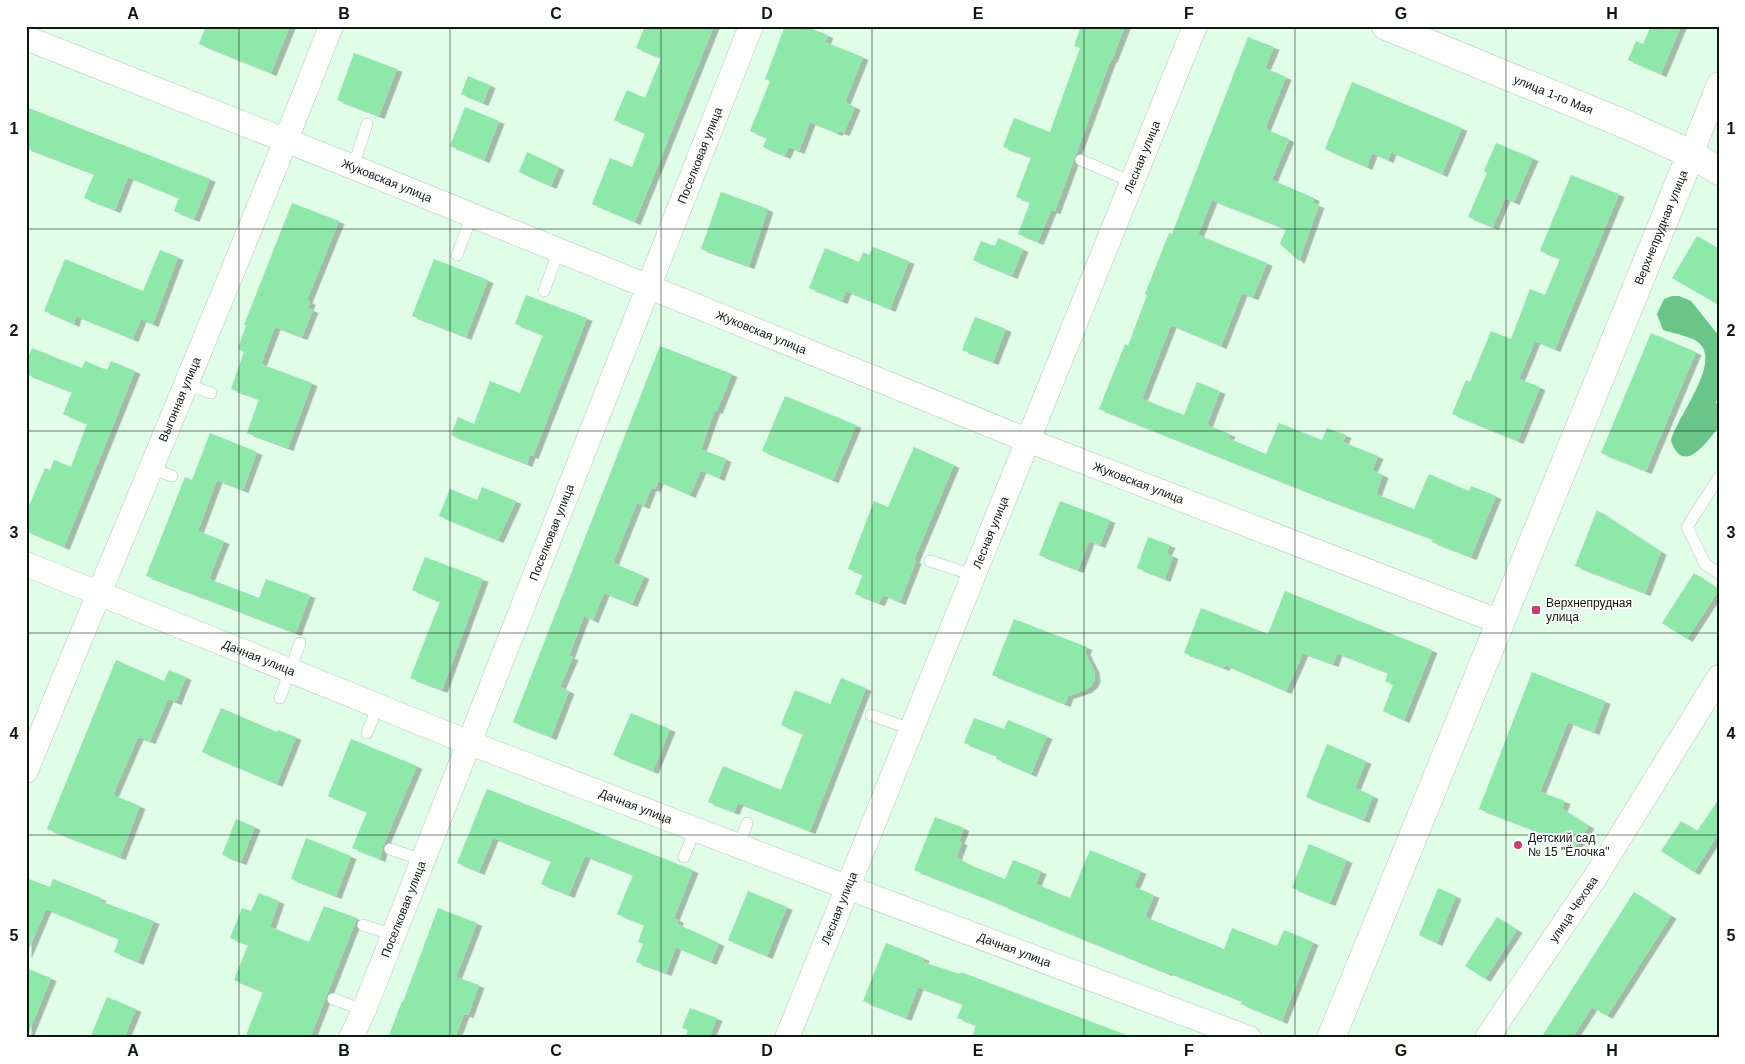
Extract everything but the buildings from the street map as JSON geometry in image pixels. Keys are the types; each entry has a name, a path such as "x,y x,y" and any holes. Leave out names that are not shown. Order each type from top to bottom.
{"street":[{"name":"Выгонная улица","path":"26,770 98,592 287,141 331,26"},
{"name":"Поселковая улица","path":"351,1038 364,1010 470,743 751,26"},
{"name":"Лесная улица","path":"787,1038 1195,26"},
{"name":"улица 1-го Мая","path":"1386,26 1627,125 1691,154 1719,171"},
{"name":"Жуковская улица","path":"26,38 353,167 1027,440 1500,622"},
{"name":"Верхнепрудная улица","path":"1331,1038 1719,84"},
{"name":"Дачная улица","path":"26,564 470,743 1249,1038"},
{"name":"улица Чехова","path":"1488,1038 1596,876 1719,677"}],"lane":[{"path":"353,167 367,124"},
{"path":"1081,160 1132,182"},
{"path":"457,255 472,215"},
{"path":"544,291 559,250"},
{"path":"185,384 211,393"},
{"path":"150,468 172,476"},
{"path":"1719,477 1686,527 1705,564 1719,573"},
{"path":"930,561 973,575"},
{"path":"280,698 300,642"},
{"path":"367,733 378,706"},
{"path":"871,716 911,729"},
{"path":"739,846 747,823"},
{"path":"684,857 695,829"},
{"path":"390,849 423,860"},
{"path":"364,925 393,935"},
{"path":"333,999 364,1010"}],"green space":[{"path":"1679,296 1691,301 1719,336 1719,395 1716,402 1719,409 1719,427 1702,447 1689,456 1682,456 1676,451 1671,441 1702,377 1705,352 1696,341 1663,330 1657,314 1664,299"}],"place":[{"name":"Верхнепрудная улица","path":"1536,610"},
{"name":"Детский сад № 15 \"Ёлочка\"","path":"1518,845"}]}
